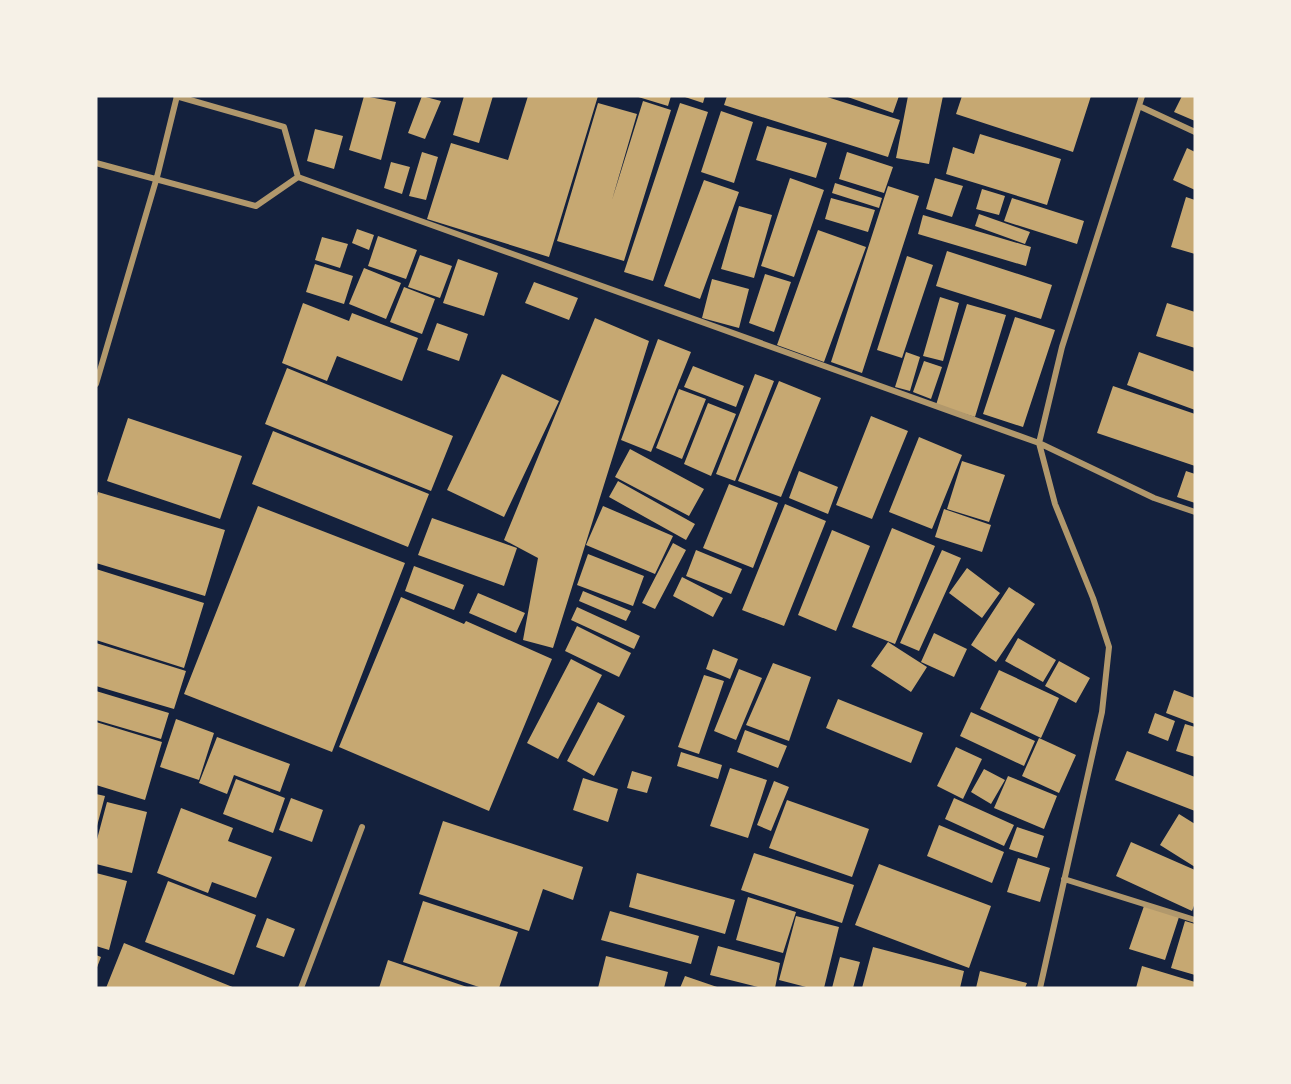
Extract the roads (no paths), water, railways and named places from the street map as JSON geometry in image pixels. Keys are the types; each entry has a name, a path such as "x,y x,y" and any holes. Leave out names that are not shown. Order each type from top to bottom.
{"street":[{"path":"96,384 157,177 177,96 284,127 298,177"},
{"path":"1040,988 1102,712 1109,647 1093,598 1055,504 1039,443 1062,347 1142,96"},
{"path":"1139,106 1195,132"},
{"path":"96,163 157,177 256,206 298,177"},
{"path":"298,177 1039,443 1154,498 1195,512"},
{"path":"301,988 362,827"},
{"path":"1064,879 1195,920"}]}
